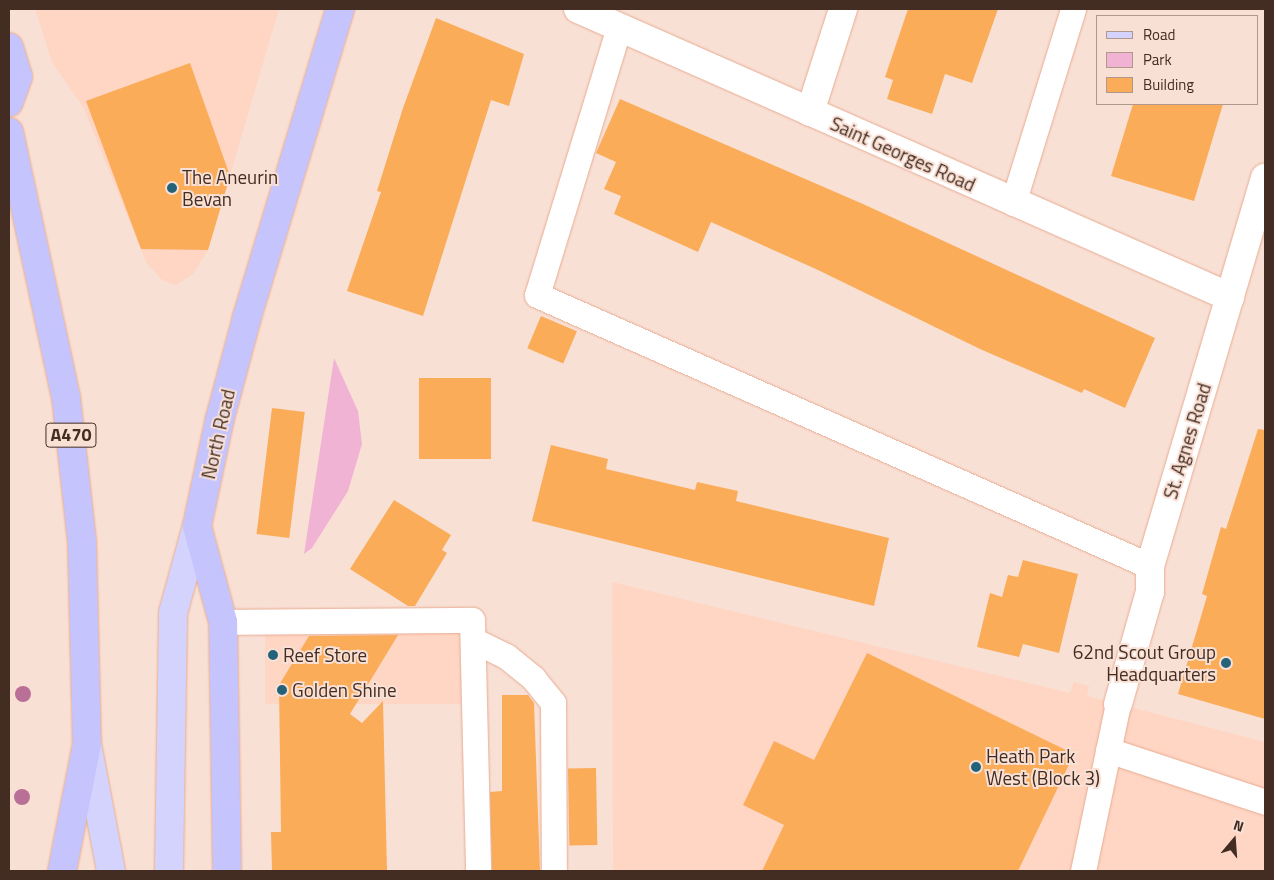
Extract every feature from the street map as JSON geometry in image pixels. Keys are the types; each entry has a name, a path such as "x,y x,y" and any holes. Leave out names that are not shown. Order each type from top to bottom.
{"highway":[{"name":"North Road","path":"197,526 220,418 247,317 340,9"},
{"path":"9,47 18,77 9,102"},
{"name":"A470","path":"9,132 56,344 76,472 85,604 87,744"},
{"path":"197,526 223,622 228,871"},
{"path":"62,871 87,744"}],"main road":[{"name":"North Road","path":"169,871 173,613 197,526"},
{"name":"A470","path":"87,744 111,871"}],"street":[{"name":"Saint Georges Road","path":"578,9 1013,203 1230,297"},
{"path":"810,112 843,9"},
{"name":"St. Agnes Road","path":"1118,704 1150,592 1150,566 1265,178"}],"lane":[{"path":"1013,203 1073,9"},
{"path":"619,27 537,295 1150,566"},
{"path":"223,622 472,620 478,871"},
{"path":"473,640 506,656 533,678 553,703 554,871"},
{"path":"1083,871 1118,704"},
{"path":"1108,750 1265,802"}],"shaded area":[{"path":"35,9 279,9 208,250 193,274 176,285 162,280 146,262 83,107 52,62"},
{"path":"612,582 1070,693 1074,682 1089,686 1087,696 1265,742 1265,871 613,871"},
{"path":"265,632 461,632 461,704 265,704"}],"green space":[{"path":"334,358 358,411 362,444 348,491 312,548 304,554"}],"building":[{"path":"908,9 998,9 972,83 945,74 932,114 887,99 893,80 885,77"},
{"path":"436,18 524,54 509,106 491,100 423,316 347,291 381,192 377,191 403,108"},
{"name":"The Aneurin Bevan","path":"190,63 230,176 208,250 141,249 86,101"},
{"path":"620,99 863,204 1155,338 1125,408 1084,389 1082,393 980,349 818,270 711,222 698,252 614,214 621,196 604,189 616,162 596,153"},
{"path":"1133,105 1223,105 1194,201 1111,176"},
{"path":"541,316 577,331 563,363 527,348"},
{"path":"419,378 491,378 491,459 419,459"},
{"path":"272,408 305,412 289,538 257,534"},
{"path":"1258,429 1265,430 1265,719 1178,694 1207,596 1202,594 1221,527 1226,529"},
{"path":"551,445 608,459 606,469 695,490 697,482 738,491 736,501 889,538 874,606 532,521"},
{"path":"394,500 451,535 442,550 447,553 415,606 408,606 350,569"},
{"path":"1023,560 1078,574 1059,653 1023,644 1019,657 977,647 990,593 1002,597 1008,575 1018,577"},
{"path":"398,635 350,714 362,723 383,701 387,871 272,871 271,832 281,832 279,685 309,636"},
{"name":"Heath Park West (Block 3)","path":"867,653 1074,754 1018,871 762,871 784,825 743,805 774,741 814,760"},
{"path":"502,695 528,695 534,703 540,871 492,871 490,792 502,791"},
{"path":"568,768 596,768 597,845 569,845"}],"place":[{"name":"The Aneurin Bevan","path":"172,188"},
{"name":"Reef Store","path":"273,655"},
{"name":"62nd Scout Group Headquarters","path":"1226,663"},
{"name":"Golden Shine","path":"282,690"},
{"name":"Heath Park West (Block 3)","path":"976,767"}]}
